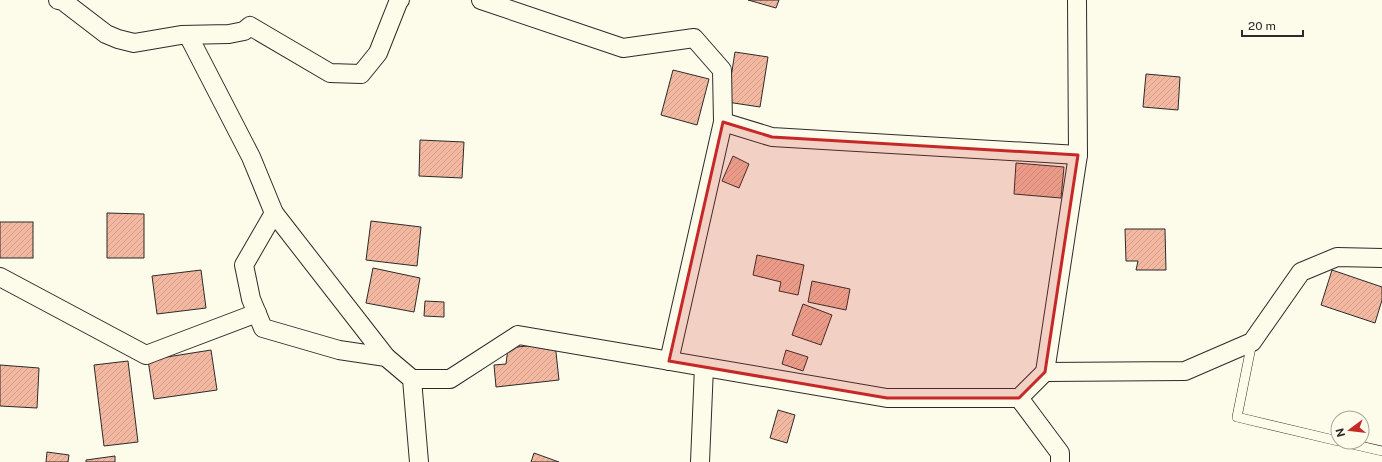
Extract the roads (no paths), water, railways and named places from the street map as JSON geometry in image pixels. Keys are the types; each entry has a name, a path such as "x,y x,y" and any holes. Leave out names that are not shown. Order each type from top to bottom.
{"street":[{"path":"58,0 63,2 106,34 134,43 159,38 188,35 229,34 244,31 250,26 330,73 361,74 378,53 400,0"},
{"path":"481,0 623,48 694,38 722,70 723,122 669,361"},
{"path":"188,35 251,157 274,213 386,357 412,379 450,379 518,335 887,398 1019,398 1045,372 1078,155 1077,0"},
{"path":"723,122 772,137 1078,155"},
{"path":"274,213 244,265 251,299 263,328 339,350 386,357"},
{"path":"1045,372 1185,371 1252,342 1301,272 1337,257 1382,258"},
{"path":"0,277 146,355 257,313"},
{"path":"700,462 704,367"},
{"path":"412,379 419,462"},
{"path":"1019,398 1060,453 1060,462"}],"lane":[{"path":"1252,342 1237,417 1330,439"},
{"path":"1370,448 1382,451"}]}
